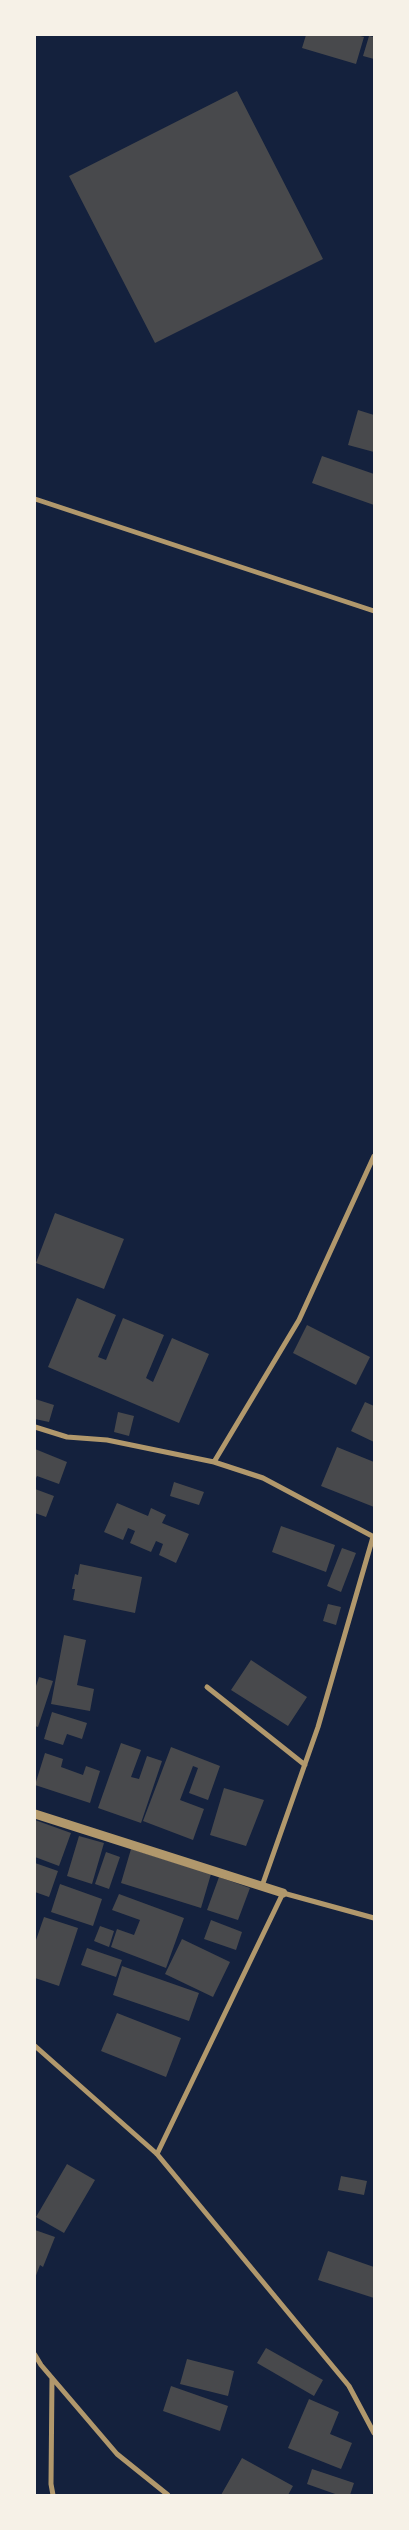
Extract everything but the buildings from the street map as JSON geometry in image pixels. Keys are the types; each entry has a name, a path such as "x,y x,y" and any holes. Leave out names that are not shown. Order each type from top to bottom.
{"street":[{"path":"35,499 374,611"},
{"path":"214,1462 299,1320 374,1156"},
{"path":"35,1427 67,1437 106,1440 214,1462 263,1478 373,1537 318,1727 262,1886"},
{"path":"207,1687 305,1764"},
{"path":"35,1814 284,1893 374,1918"},
{"path":"157,2154 284,1893"},
{"path":"35,2046 157,2154 349,2386 374,2433"},
{"path":"35,2355 52,2378 117,2454 168,2495"},
{"path":"52,2378 51,2484 53,2495"}]}
